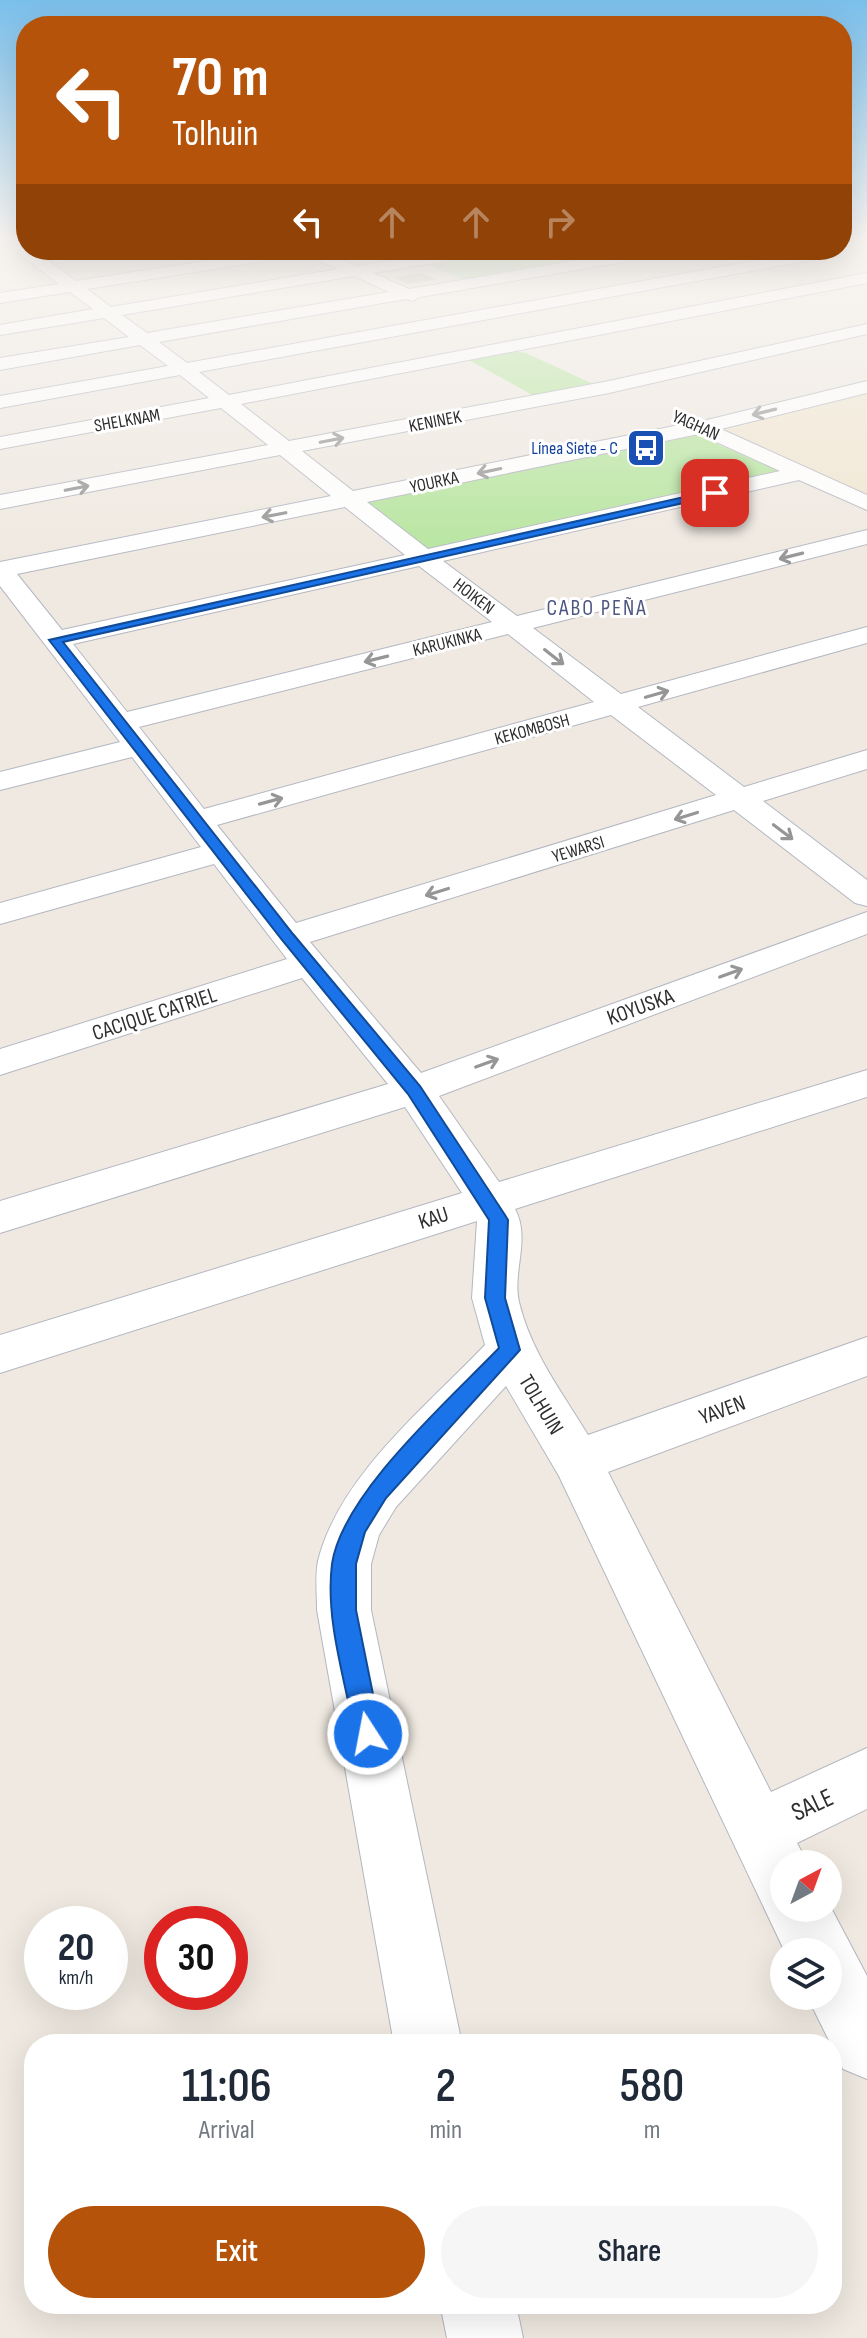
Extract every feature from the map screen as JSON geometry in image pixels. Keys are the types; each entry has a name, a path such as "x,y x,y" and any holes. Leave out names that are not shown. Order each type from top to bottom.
{"street":[{"path":"0,364 113,345"},
{"name":"HOIKEN","path":"151,345 867,896"},
{"path":"0,402 324,345"},
{"path":"516,345 546,358"},
{"name":"SHELKNAM","path":"0,443 530,345"},
{"name":"KENINEK","path":"0,502 609,387 795,345"},
{"path":"848,345 854,347"},
{"path":"584,376 635,399"},
{"name":"YOURKA","path":"0,570 702,427 867,387"},
{"name":"YAGHAN","path":"662,410 867,503"},
{"path":"55,640 803,473"},
{"name":"KARUKINKA","path":"0,781 128,735 513,625 867,537"},
{"name":"TOLHUIN","path":"0,570 298,950 414,1090 488,1199 499,1220 495,1298 510,1350 577,1461 770,1856"},
{"name":"KEKOMBOSH","path":"196,821 867,635"},
{"name":"YEWARSI","path":"298,950 867,759"},
{"path":"0,914 220,852"},
{"name":"KOYUSKA","path":"0,1217 414,1090 867,922"},
{"name":"CACIQUE CATRIEL","path":"0,1062 298,950"},
{"name":"KAU","path":"0,1354 867,1083"},
{"path":"426,2034 344,1610 344,1564 355,1528 378,1491 510,1350"},
{"name":"YAVEN","path":"577,1461 867,1356"},
{"name":"SALE","path":"757,1830 867,1778"},
{"path":"842,1996 867,2045"},
{"path":"480,2314 485,2338"}],"shaded area":[{"path":"867,390 867,497 721,429 722,427"}],"green space":[{"path":"512,351 526,353 593,384 538,398 467,359"},
{"path":"694,434 782,472 433,550 426,548 367,502"}],"place":[{"name":"Línea Siete - C","path":"646,448"}],"district":[{"name":"CABO PEÑA","path":"597,607"}],"route":[{"path":"368,1734 344,1610 344,1564 355,1528 378,1491 510,1350 495,1298 499,1220 414,1090 288,937 55,640 715,493"}]}
